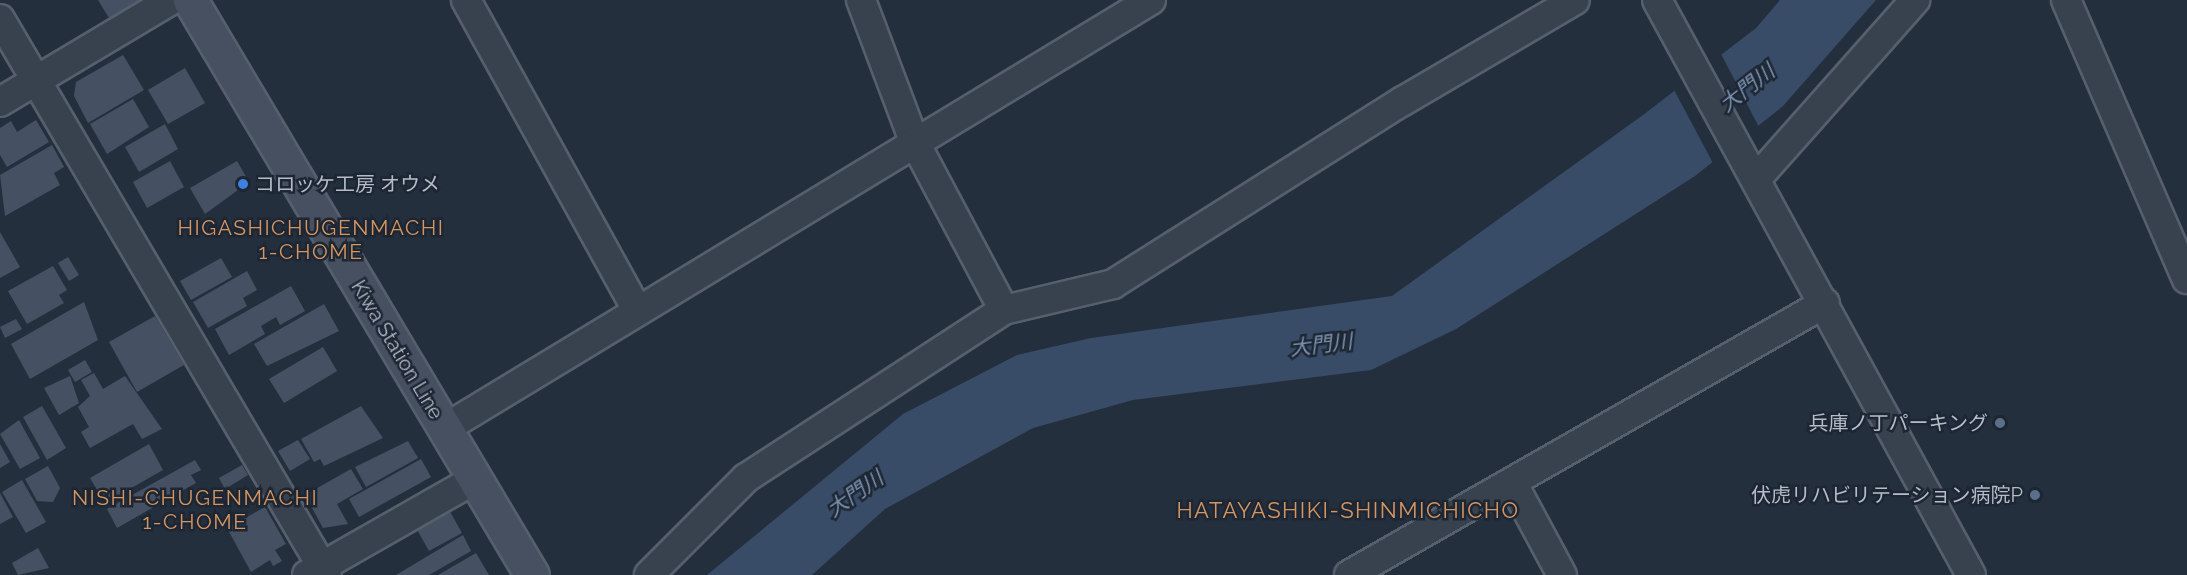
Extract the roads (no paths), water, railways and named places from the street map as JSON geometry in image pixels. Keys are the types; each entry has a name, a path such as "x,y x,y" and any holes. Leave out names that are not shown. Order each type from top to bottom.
{"main road":[{"name":"Kiwa Station Line","path":"190,0 532,575"}],"street":[{"path":"0,102 171,0"},
{"path":"466,0 637,310"},
{"path":"861,0 914,141 1004,310"},
{"path":"444,429 914,141 1151,0"},
{"path":"649,575 746,478 1004,310 1113,284 1403,101 1575,0"},
{"path":"1657,0 1753,171 1971,575"},
{"path":"1753,171 1915,0"},
{"path":"2066,0 2187,279"},
{"path":"0,19 319,572 475,478"},
{"path":"1349,575 1513,484 1825,303"},
{"path":"1513,484 1562,575"}],"water":[{"name":"大門川","path":"1780,0 1876,0 1783,106 1695,176 1456,329 1371,370 1133,400 1033,428 885,509 812,575 707,575 903,414 1017,355 1091,338 1392,296 1643,115 1756,28"}],"place":[{"name":"コロッケ工房 オウメ","path":"243,184"},
{"name":"兵庫ノ丁パーキング","path":"2000,423"},
{"name":"伏虎リハビリテーション病院P","path":"2035,495"}],"district":[{"name":"HIGASHICHUGENMACHI 1-CHOME","path":"311,240"},
{"name":"NISHI-CHUGENMACHI 1-CHOME","path":"195,510"},
{"name":"HATAYASHIKI-SHINMICHICHO","path":"1348,511"}]}
